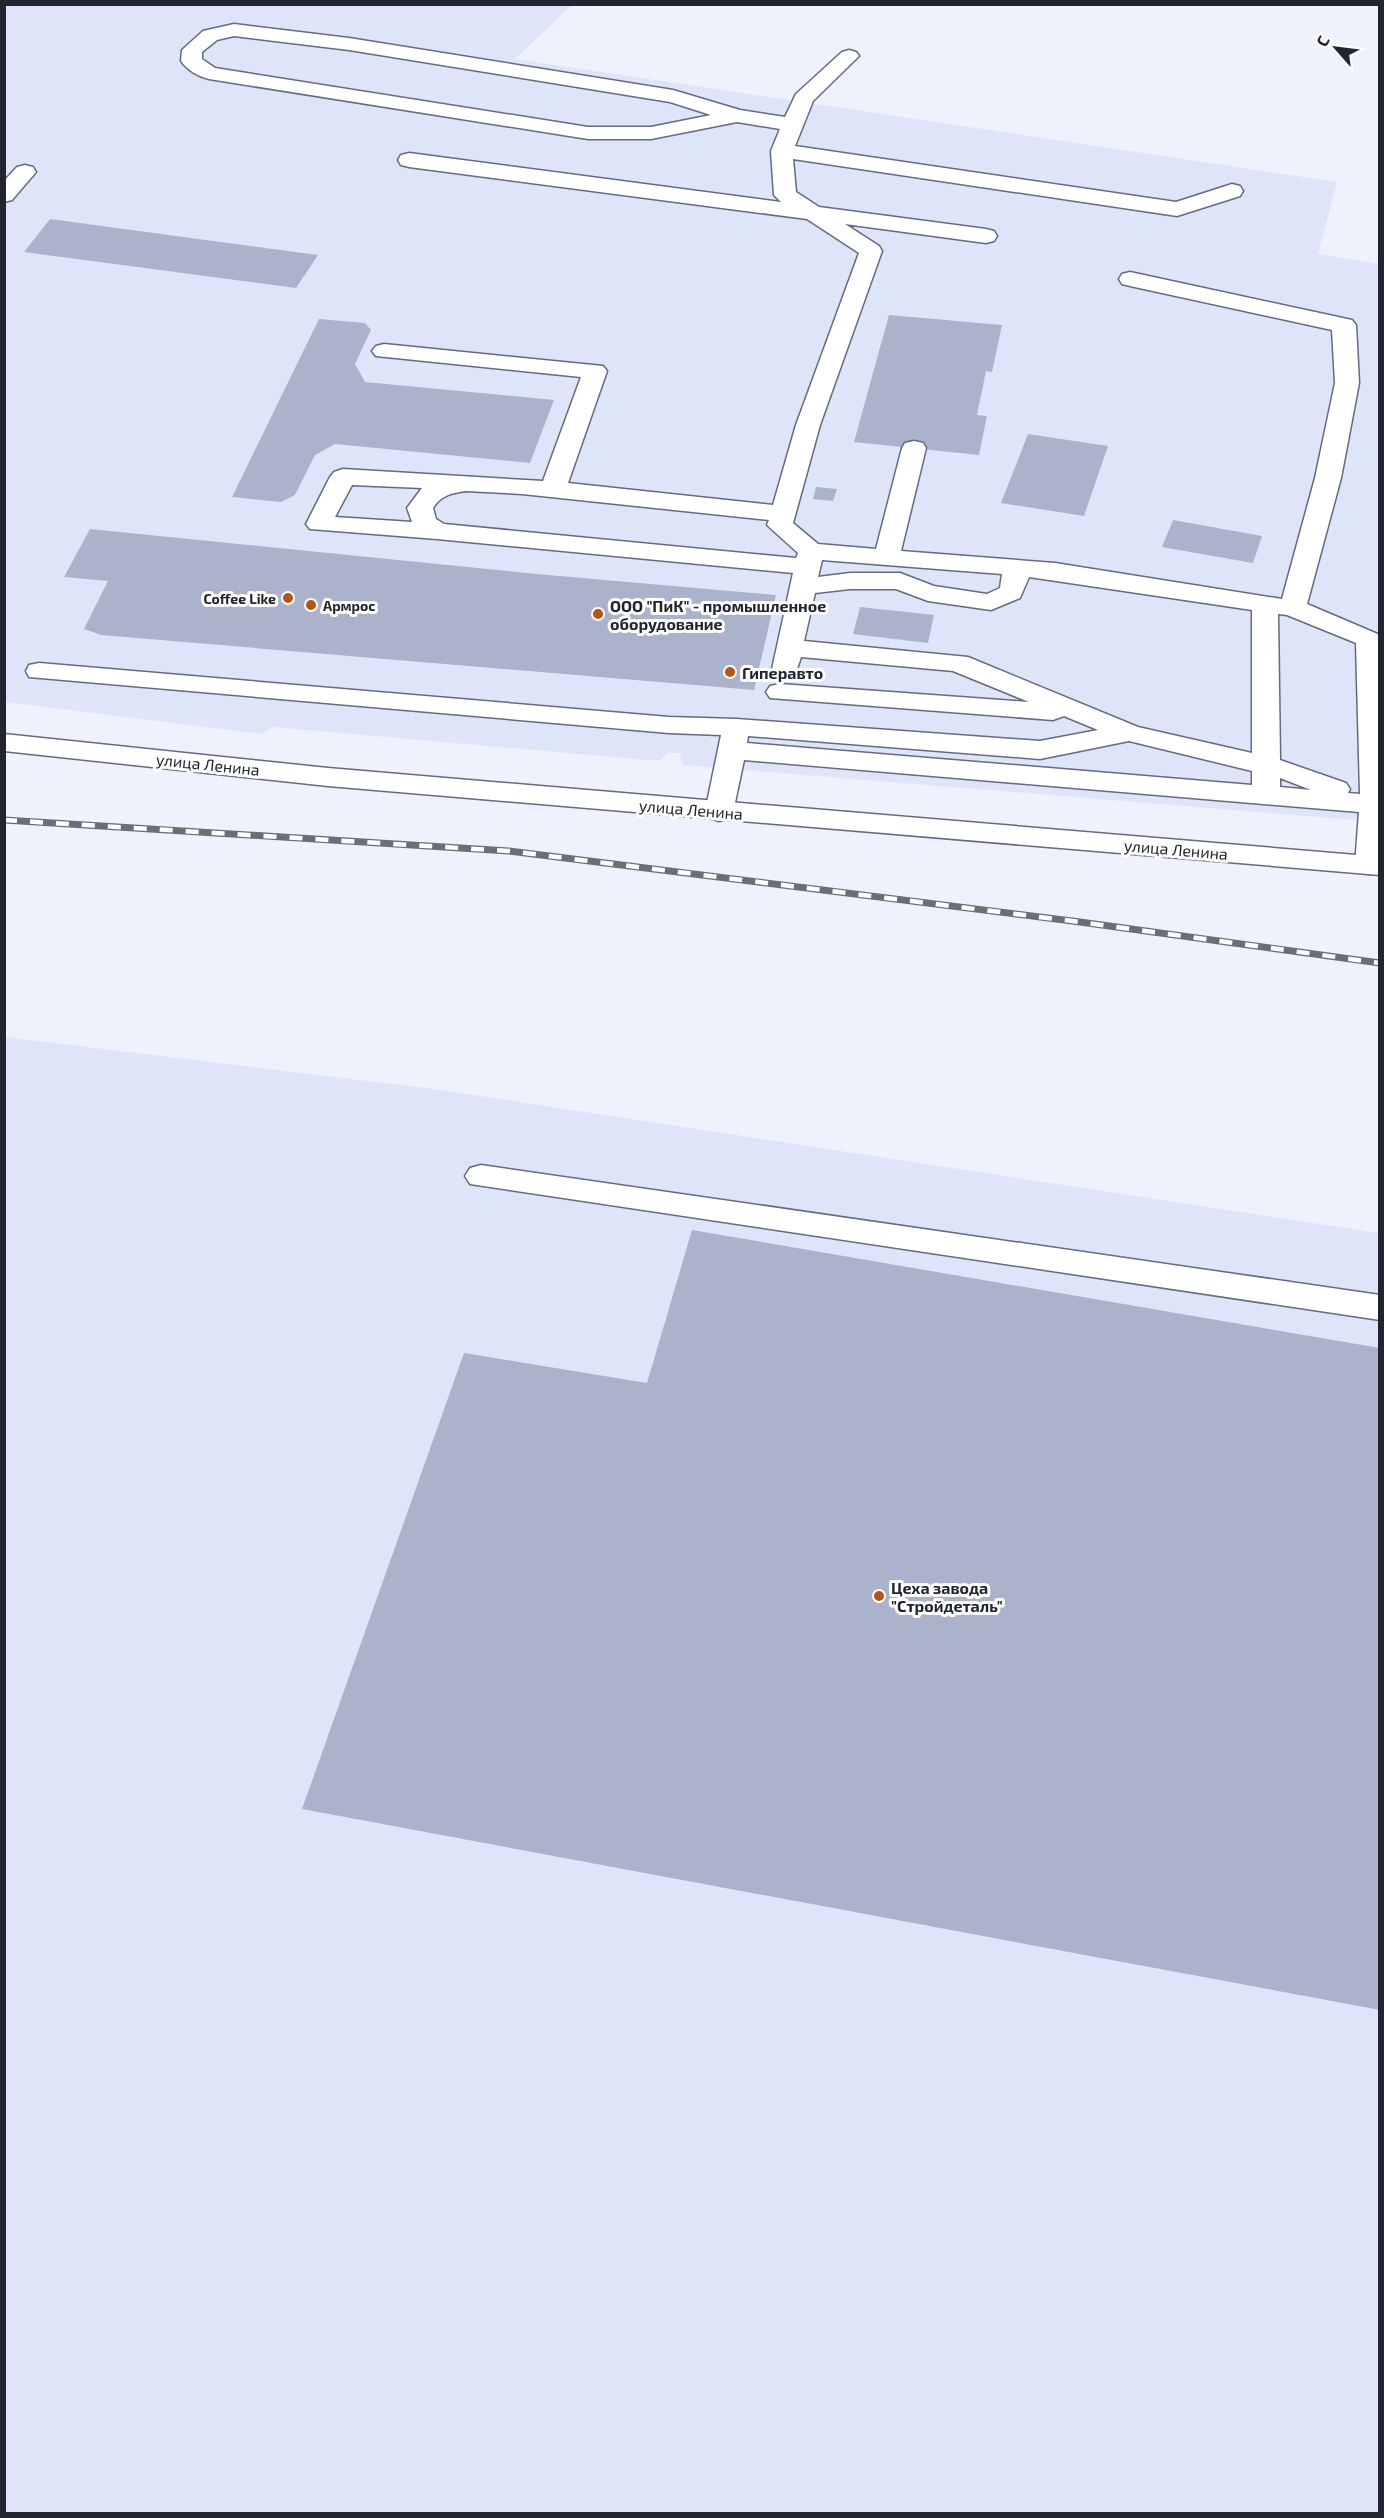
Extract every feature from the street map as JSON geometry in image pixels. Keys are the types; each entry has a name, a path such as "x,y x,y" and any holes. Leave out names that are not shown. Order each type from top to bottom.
{"main road":[{"path":"737,116 651,133 588,133 209,73 191,61 192,50 210,35 234,30 349,44 674,96 737,116 792,124"},
{"path":"719,812 735,738 780,692 807,568 780,525 808,425 871,251 785,195 782,151 803,98 849,56"},
{"path":"782,151 1177,209 1232,191"},
{"path":"409,160 986,236"},
{"path":"4,195 25,172"},
{"path":"1130,279 1344,325 1347,383 1328,478 1293,608"},
{"path":"384,351 595,371 553,489"},
{"path":"887,557 914,448"},
{"path":"783,514 553,489 343,477 320,524 437,531 807,568 850,581 900,581 928,592 992,602 1011,592 1016,578 1013,567"},
{"path":"437,531 424,523 420,508 428,495 443,487 466,483"},
{"path":"807,568 887,557 1013,567 1095,586 1293,608 1369,639 1374,866"},
{"path":"1265,604 1266,795"},
{"path":"790,648 958,663 1129,733 1266,766 1374,804"},
{"path":"39,671 669,725 735,738 1266,795 1374,804"},
{"path":"780,692 1081,714"},
{"path":"735,738 1040,750 1129,733"},
{"name":"улица Ленина","path":"4,742 328,777 1374,866"},
{"path":"482,1176 1380,1308"}],"shaded area":[{"path":"5,5 572,5 515,59 1337,182 1318,254 1379,264 1379,822 682,765 680,753 668,753 659,761 273,727 262,734 5,702"},
{"path":"5,1037 434,1089 1379,1233 1379,2513 5,2514"}],"building":[{"path":"50,219 318,255 296,288 24,252"},
{"path":"889,315 1002,325 992,372 986,371 977,415 987,416 979,455 854,442"},
{"path":"319,319 365,323 371,330 355,364 365,382 554,400 530,463 335,444 315,455 295,495 281,502 232,497"},
{"path":"1028,434 1108,446 1084,516 1001,503"},
{"path":"816,487 837,489 833,501 813,499"},
{"path":"1173,520 1262,536 1253,563 1162,547"},
{"name":"Армрос","path":"90,529 537,574 776,595 754,690 101,635 84,629 108,581 64,577"},
{"path":"860,607 934,615 928,643 853,634"},
{"name":"Цеха завода \"Стройдеталь\"","path":"692,1230 1380,1348 1380,2010 302,1809 464,1353 647,1383"}],"railway":[{"path":"4,820 509,851 1080,922 1380,963"}],"place":[{"name":"Coffee Like","path":"288,598"},
{"name":"Армрос","path":"311,605"},
{"name":"ООО \"ПиК\" - промышленное оборудование","path":"598,614"},
{"name":"Гиперавто","path":"730,672"},
{"name":"Цеха завода \"Стройдеталь\"","path":"879,1596"}]}
